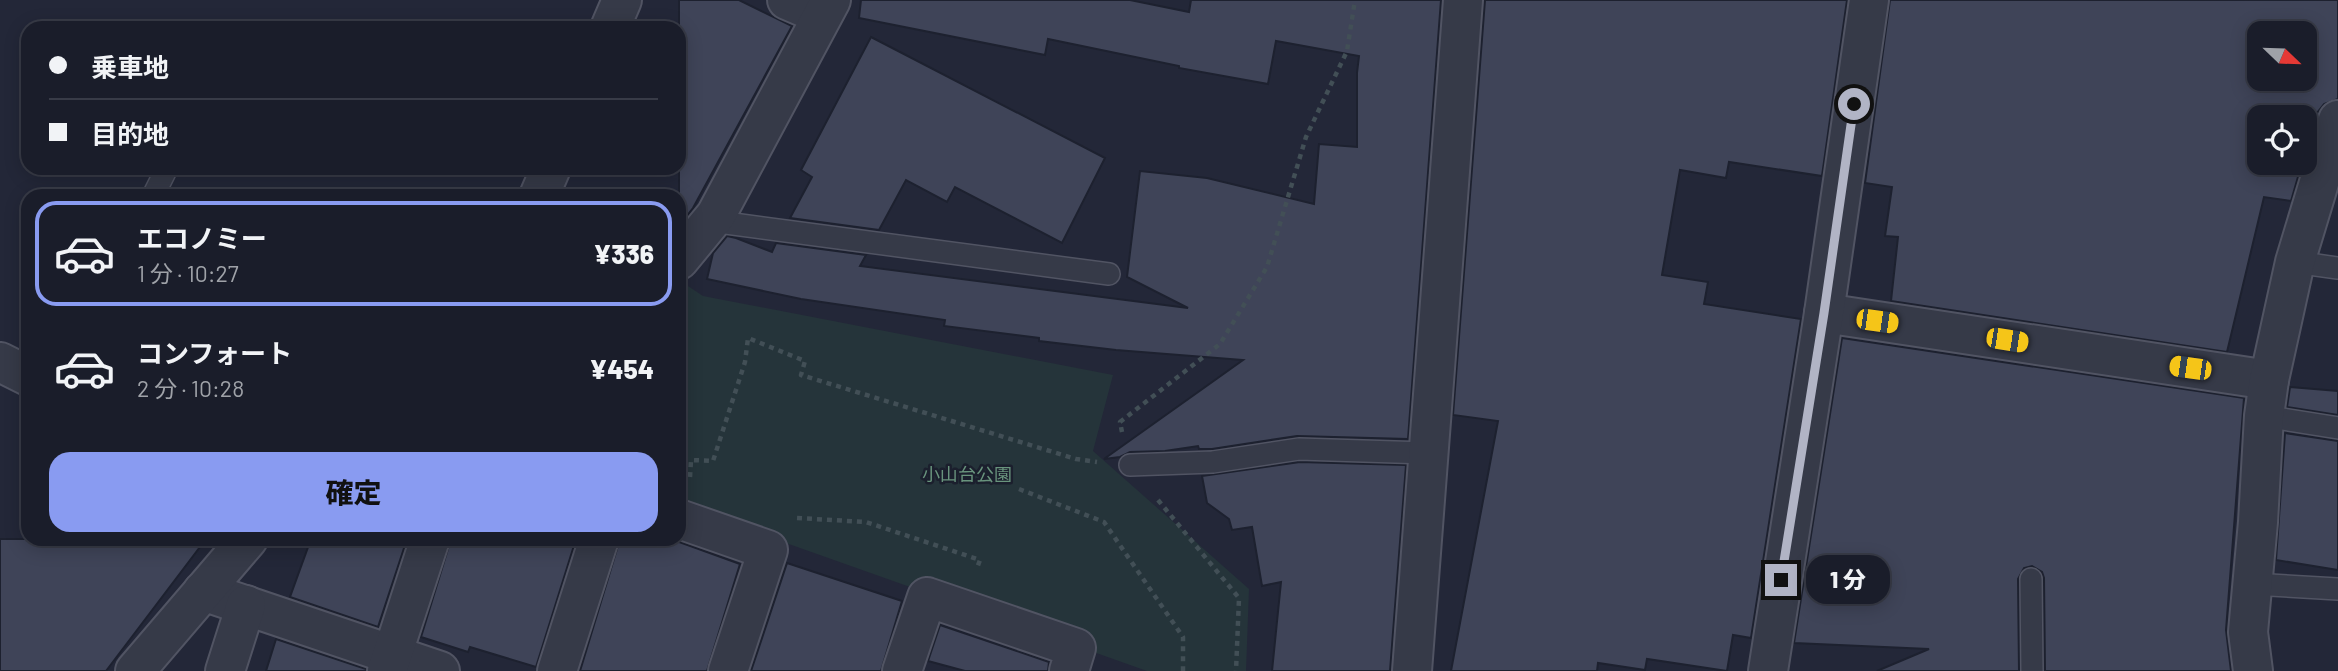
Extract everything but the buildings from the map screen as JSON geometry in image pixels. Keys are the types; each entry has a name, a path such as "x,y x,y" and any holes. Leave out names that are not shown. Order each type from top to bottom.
{"street":[{"path":"613,21 622,0"},
{"path":"686,251 711,221 827,8 787,0"},
{"path":"1412,671 1462,0"},
{"path":"1768,671 1870,0"},
{"path":"2253,671 2248,632 2266,398 2295,262 2338,120"},
{"path":"1824,313 2266,398"},
{"path":"0,362 21,372"},
{"path":"686,503 768,550 728,671"},
{"path":"135,671 242,546"},
{"path":"389,663 428,546"},
{"path":"557,671 597,546"},
{"path":"203,591 246,605 389,663 440,671"},
{"path":"902,671 927,597 1076,648 1069,671"},
{"path":"225,671 246,605"}],"lane":[{"path":"711,221 1109,274"},
{"path":"2295,262 2338,268"},
{"path":"2266,398 2338,428"},
{"path":"1129,466 1213,463 1299,449 1427,453"},
{"path":"2031,579 2032,671"},
{"path":"2252,584 2338,589"}],"path":[{"path":"1236,671 1239,598 1129,466 1120,422 1220,344 1267,267 1306,137 1347,51 1355,0"},
{"path":"686,490 691,460 713,461 745,362 748,338 805,360 801,375 1076,459"},
{"path":"1019,489 1104,522 1183,637 1183,671"},
{"path":"785,517 866,522 980,560 976,570"}],"green space":[{"name":"小山台公園","path":"686,285 703,296 1113,375 1093,451 1249,589 1246,671 1147,671 686,507"}],"route":[{"path":"1781,580 1854,104"}]}
